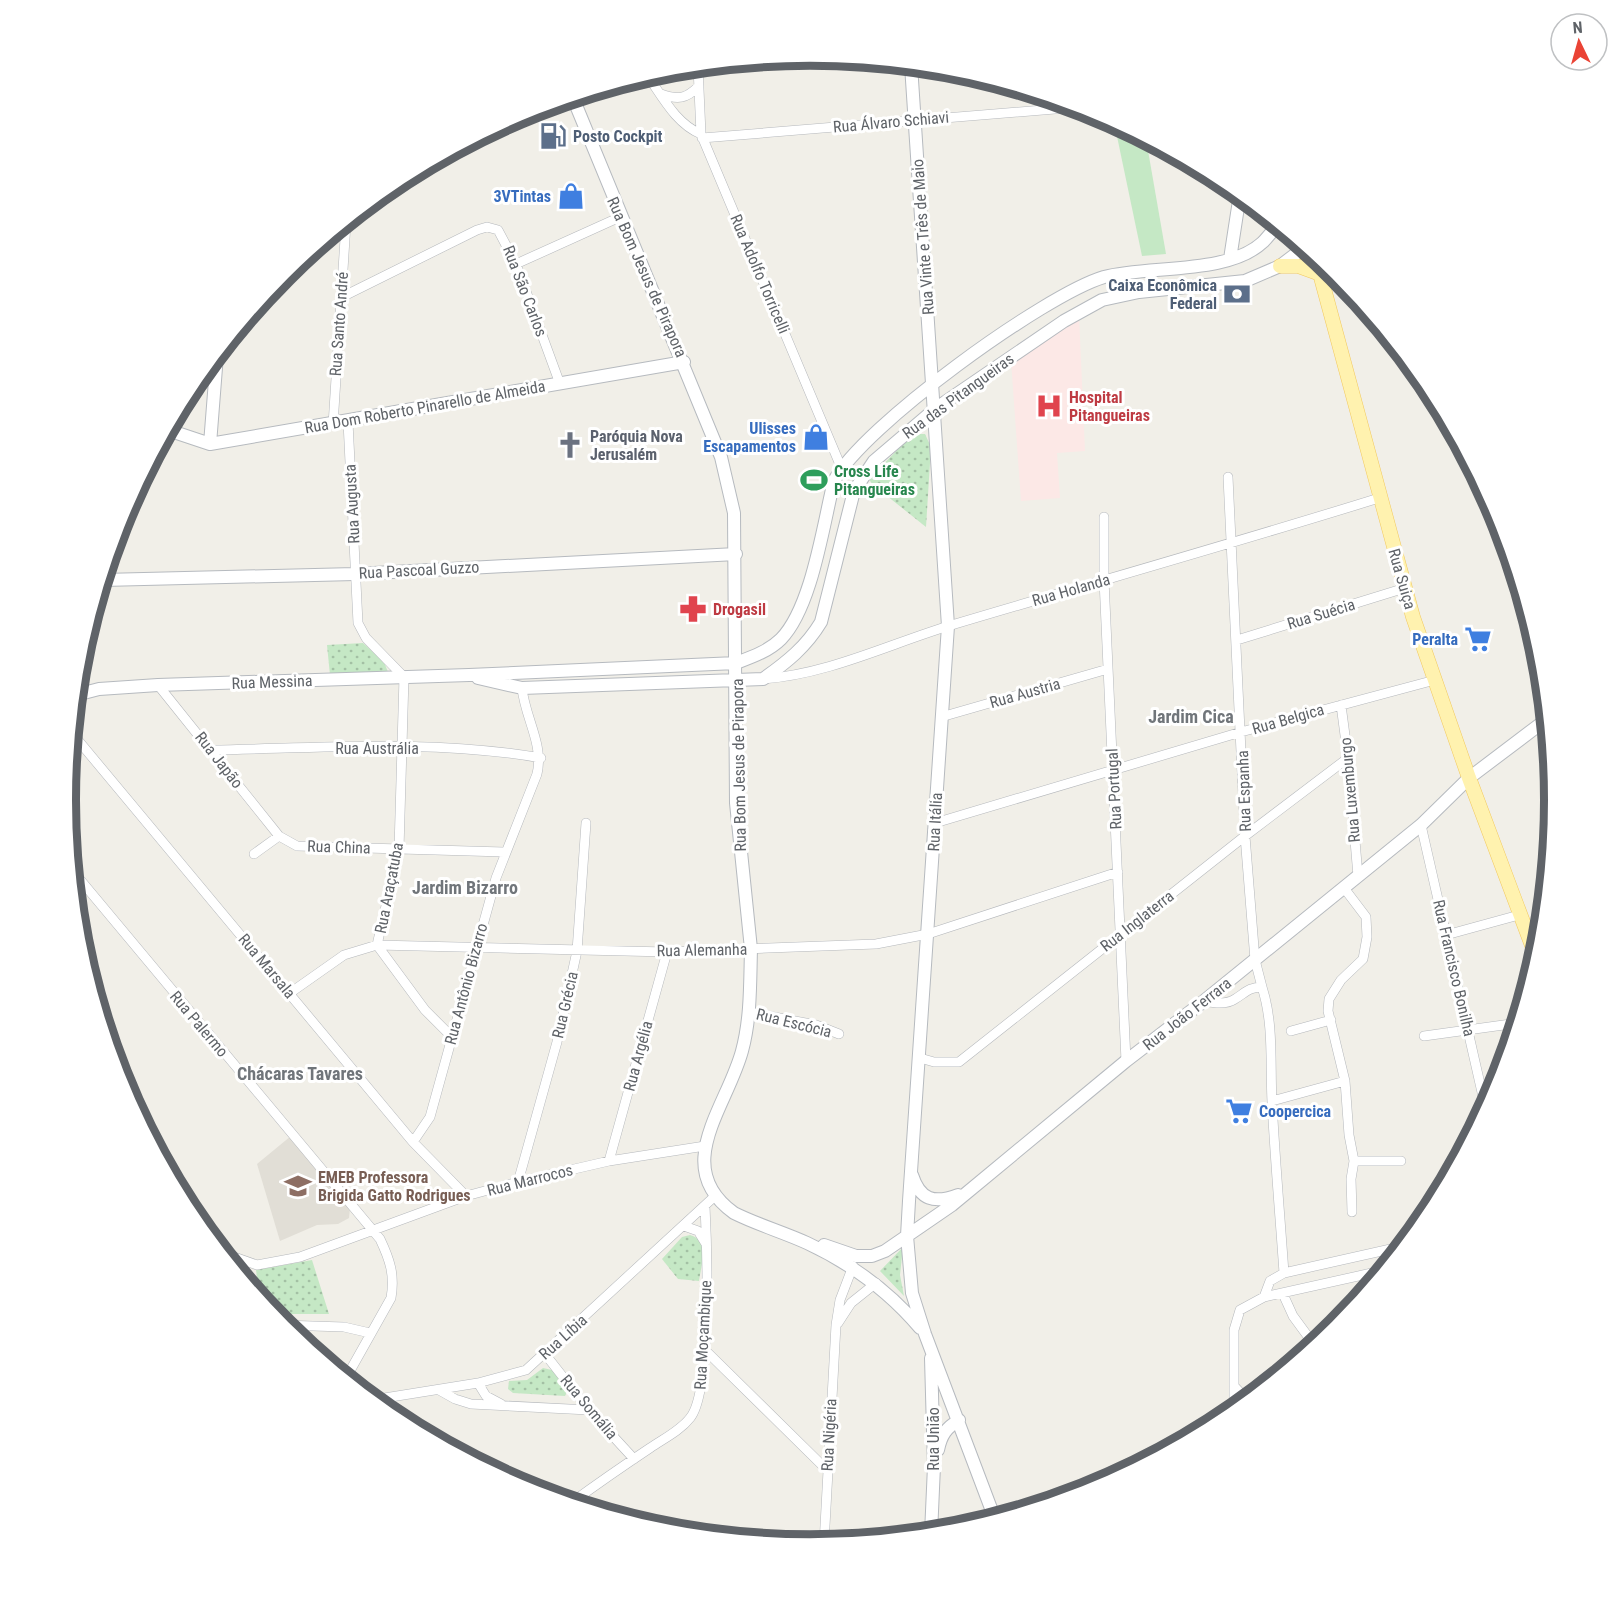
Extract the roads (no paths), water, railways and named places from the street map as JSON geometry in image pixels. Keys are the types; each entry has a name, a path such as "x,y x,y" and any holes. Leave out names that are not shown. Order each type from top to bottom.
{"main road":[{"path":"1280,266 1298,266 1320,274"},
{"name":"Rua Suiça","path":"1320,274 1405,588 1469,778 1531,944"}],"street":[{"name":"Rua Vinte e Três de Maio","path":"912,73 935,409"},
{"path":"698,75 701,136"},
{"name":"Rua Adolfo Torricelli","path":"653,83 690,129 701,136 841,467"},
{"path":"661,94 680,99 687,97 699,86"},
{"name":"Rua Bom Jesus de Pirapora","path":"576,105 620,217 684,362 728,483 734,513 736,803 751,949 749,1012 733,1079 709,1130 705,1146 704,1172 715,1196 734,1213 806,1242 853,1266 898,1303 927,1339"},
{"name":"Rua Álvaro Schiavi","path":"701,136 1057,109"},
{"path":"1230,259 1238,204"},
{"path":"516,264 620,217"},
{"name":"Rua São Carlos","path":"340,298 487,227 498,230 506,239 560,384"},
{"name":"Rua das Pitangueiras","path":"736,663 760,654 780,640 795,622 804,601 834,481 841,467 855,451 933,385 1022,320 1081,287 1104,278 1140,270 1230,259 1247,253 1262,243 1273,230"},
{"name":"Rua Santo André","path":"333,424 345,232"},
{"name":"Rua das Pitangueiras","path":"736,681 763,679 791,660 811,639 821,622 854,490 874,460 935,409 1064,321 1102,300 1139,292 1245,280 1280,266 1299,252"},
{"name":"Rua Dom Roberto Pinarello de Almeida","path":"175,432 210,444 348,422 684,362"},
{"path":"210,444 216,370"},
{"name":"Rua Itália","path":"907,1236 948,626 935,409"},
{"name":"Rua Augusta","path":"348,422 358,622 361,630 404,677"},
{"name":"Rua Espanha","path":"1228,477 1233,544 1245,836 1255,960 1269,1020 1284,1273"},
{"name":"Rua Holanda","path":"763,679 789,677 844,661 948,626 1233,544 1379,498"},
{"name":"Rua Portugal","path":"1104,517 1104,580 1126,1061"},
{"name":"Rua Pascoal Guzzo","path":"110,580 355,574 736,554"},
{"name":"Rua Suécia","path":"1237,640 1405,588"},
{"name":"Rua Messina","path":"84,693 99,689 158,685 469,675 736,663"},
{"name":"Rua Austria","path":"941,717 1108,669"},
{"name":"Rua Messina","path":"469,675 522,688 736,681"},
{"name":"Rua Araçatuba","path":"404,677 399,849 377,945 425,1010 451,1036"},
{"name":"Rua Belgica","path":"935,823 1241,732 1435,680"},
{"name":"Rua Japão","path":"158,685 279,836"},
{"path":"522,688 527,717 541,758"},
{"name":"Rua Luxemburgo","path":"1341,705 1358,876"},
{"name":"Rua João Ferrara","path":"806,1242 856,1256 872,1256 885,1251 907,1236 967,1192 1126,1061 1255,960 1421,825 1469,778 1541,724"},
{"name":"Rua Marsala","path":"79,741 413,1142 466,1196"},
{"name":"Rua Austrália","path":"212,750 402,747 480,749 541,758"},
{"name":"Rua Antônio Bizarro","path":"413,1142 430,1117 504,852 530,794 541,758"},
{"name":"Rua Inglaterra","path":"920,1058 941,1063 959,1062 1245,836 1348,758"},
{"name":"Rua Grécia","path":"518,1182 557,1042 577,951 586,823"},
{"name":"Rua Francisco Bonilha","path":"1421,825 1483,1095"},
{"path":"254,854 279,836"},
{"name":"Rua China","path":"279,836 289,844 297,846 504,852"},
{"name":"Rua Alemanha","path":"290,993 344,955 377,945 667,952 876,944 928,934 1118,872"},
{"name":"Rua Palermo","path":"81,881 203,1030 375,1230 392,1264 394,1282 391,1298 349,1372"},
{"path":"1344,888 1366,917 1367,947 1363,959 1333,991 1329,999 1331,1020 1345,1081 1348,1135 1354,1161 1351,1189 1352,1212"},
{"path":"1446,935 1519,915"},
{"name":"Rua Argélia","path":"609,1161 667,952"},
{"path":"1204,1001 1228,1002 1243,992 1263,987"},
{"name":"Rua Escócia","path":"749,1012 816,1025 839,1034"},
{"path":"1291,1031 1331,1020"},
{"path":"1424,1036 1510,1024"},
{"path":"1272,1101 1345,1081"},
{"name":"Rua Marrocos","path":"236,1257 257,1265 300,1257 466,1196 609,1161 705,1146"},
{"path":"1354,1161 1401,1161"},
{"path":"911,1172 916,1187 930,1200 941,1201 967,1192"},
{"name":"Rua Líbia","path":"384,1398 478,1383 517,1374 545,1354 715,1196"},
{"name":"Rua Moçambique","path":"579,1497 681,1427 696,1411 700,1396 704,1349 707,1246 705,1206"},
{"path":"684,1226 698,1231 707,1246"},
{"name":"Rua Bom Jesus de Pirapora","path":"907,1236 912,1293 992,1512"},
{"path":"1264,1297 1270,1281 1284,1273 1393,1249"},
{"name":"Rua Nigéria","path":"824,1534 836,1325 840,1300 853,1266"},
{"path":"1234,1400 1234,1330 1240,1310 1264,1297 1373,1273"},
{"path":"836,1325 851,1304 876,1283"},
{"path":"1283,1294 1293,1316 1309,1339"},
{"path":"297,1325 334,1326 370,1333"},
{"name":"Rua União","path":"927,1339 934,1466 932,1525"},
{"path":"704,1349 827,1470"},
{"name":"Rua Somália","path":"545,1354 589,1410 634,1459"},
{"path":"478,1383 486,1396 506,1406"},
{"path":"1234,1386 1242,1395"},
{"path":"439,1390 455,1399 471,1404 589,1410"},
{"path":"934,1466 941,1436 948,1426 959,1420"}],"place":[{"name":"Posto Cockpit","path":"553,136"},
{"name":"3VTintas","path":"571,196"},
{"name":"Caixa Econômica Federal","path":"1237,294"},
{"name":"Hospital Pitangueiras","path":"1049,406"},
{"name":"Ulisses Escapamentos","path":"816,437"},
{"name":"Paróquia Nova Jerusalém","path":"570,445"},
{"name":"Cross Life Pitangueiras","path":"814,480"},
{"name":"Drogasil","path":"693,609"},
{"name":"Peralta","path":"1478,639"},
{"name":"Coopercica","path":"1239,1111"},
{"name":"EMEB Professora Brigida Gatto Rodrigues","path":"298,1186"}],"district":[{"name":"Jardim Cica","path":"1191,716"},
{"name":"Jardim Bizarro","path":"465,887"},
{"name":"Chácaras Tavares","path":"300,1073"}]}
